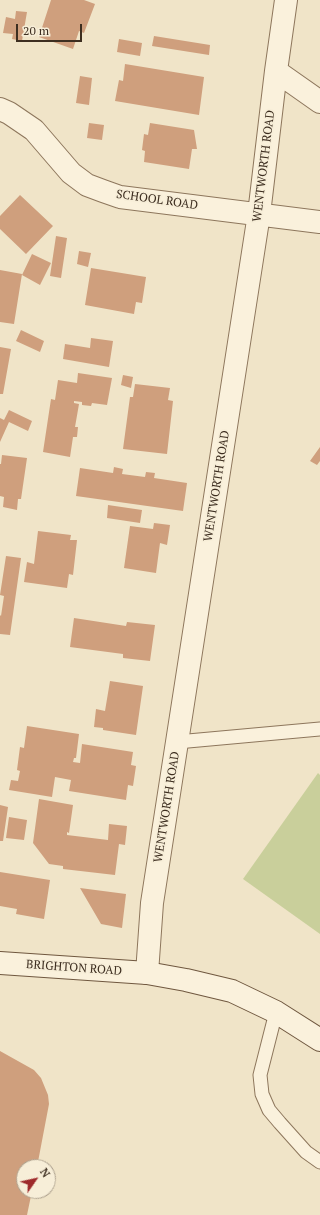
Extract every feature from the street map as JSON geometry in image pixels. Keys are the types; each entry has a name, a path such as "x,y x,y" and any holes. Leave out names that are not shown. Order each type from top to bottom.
{"street":[{"name":"WENTWORTH ROAD","path":"147,973 152,903 259,214 286,0"},
{"path":"276,72 320,102"},
{"name":"SCHOOL ROAD","path":"0,109 10,113 34,130 71,173 87,185 120,197 320,222"},
{"name":"BRIGHTON ROAD","path":"0,963 147,973 186,980 232,991 276,1012 320,1040"}],"lane":[{"path":"177,742 320,729"},
{"path":"276,1012 260,1074 262,1094 269,1110 280,1123 306,1152 320,1162"}],"green space":[{"path":"318,773 320,775 320,934 243,879"}],"building":[{"path":"51,0 84,0 95,4 84,33 79,31 73,49 39,37"},
{"path":"16,11 27,12 22,41 12,39 13,34 3,33 6,17 15,19"},
{"path":"154,36 210,45 209,55 152,46"},
{"path":"119,39 142,43 140,56 117,52"},
{"path":"125,64 204,77 199,115 115,101 119,80 123,81"},
{"path":"80,76 92,78 89,105 76,103"},
{"path":"89,123 104,125 102,140 87,138"},
{"path":"150,123 194,130 197,149 192,149 189,169 144,162 145,151 142,150 144,134 148,135"},
{"path":"20,195 53,226 26,254 0,229 0,216"},
{"path":"56,236 67,238 61,278 50,276"},
{"path":"79,251 91,253 88,267 77,264"},
{"path":"32,254 51,263 40,285 22,275"},
{"path":"91,268 146,277 142,303 136,302 134,314 85,305"},
{"path":"0,270 22,274 14,324 0,322"},
{"path":"21,330 44,341 40,352 16,341"},
{"path":"91,338 113,341 109,367 63,359 65,344 90,348"},
{"path":"0,347 11,349 3,394 0,394"},
{"path":"78,373 112,378 107,405 92,403 91,406 82,405 82,402 74,401 74,403 79,404 75,427 78,427 77,437 73,437 70,457 43,452 51,399 55,400 58,380 77,383"},
{"path":"123,375 133,377 131,388 121,385"},
{"path":"135,384 170,388 168,400 173,401 167,454 123,449 130,397 133,397"},
{"path":"9,410 32,421 28,431 9,422 0,442 0,418 4,420"},
{"path":"320,447 320,461 317,465 310,461"},
{"path":"2,455 27,458 21,499 18,499 17,510 3,507 4,497 0,496 0,464"},
{"path":"114,467 123,469 122,474 145,477 146,472 155,473 154,478 187,483 183,511 76,496 80,468 113,473"},
{"path":"108,505 142,510 140,523 107,518"},
{"path":"154,523 170,525 167,545 160,543 156,573 124,568 130,526 153,529"},
{"path":"38,531 71,535 70,540 77,540 73,575 69,574 67,588 24,582 27,562 34,564"},
{"path":"6,556 21,558 10,635 0,634 0,615 1,616 4,596 0,595"},
{"path":"74,618 126,626 127,622 155,625 150,661 123,658 123,654 70,647"},
{"path":"110,681 143,686 136,735 103,730 103,728 94,727 96,709 105,711"},
{"path":"27,726 79,734 76,758 74,758 73,762 80,763 82,744 133,752 131,765 136,766 133,786 128,785 126,800 69,791 71,780 55,777 52,797 9,790 11,780 18,781 20,771 17,770 20,747 24,748"},
{"path":"39,799 73,805 69,833 67,832 67,835 108,840 109,824 127,826 125,845 119,844 115,875 63,869 63,866 49,864 33,843"},
{"path":"0,805 8,807 3,841 0,841"},
{"path":"9,817 27,820 24,840 6,838"},
{"path":"0,872 50,880 44,919 16,914 17,909 0,906"},
{"path":"80,888 126,894 122,928 101,924"},
{"path":"0,1051 34,1070 41,1078 48,1095 49,1104 39,1159 16,1159 16,1199 30,1199 27,1215 0,1215"}]}
